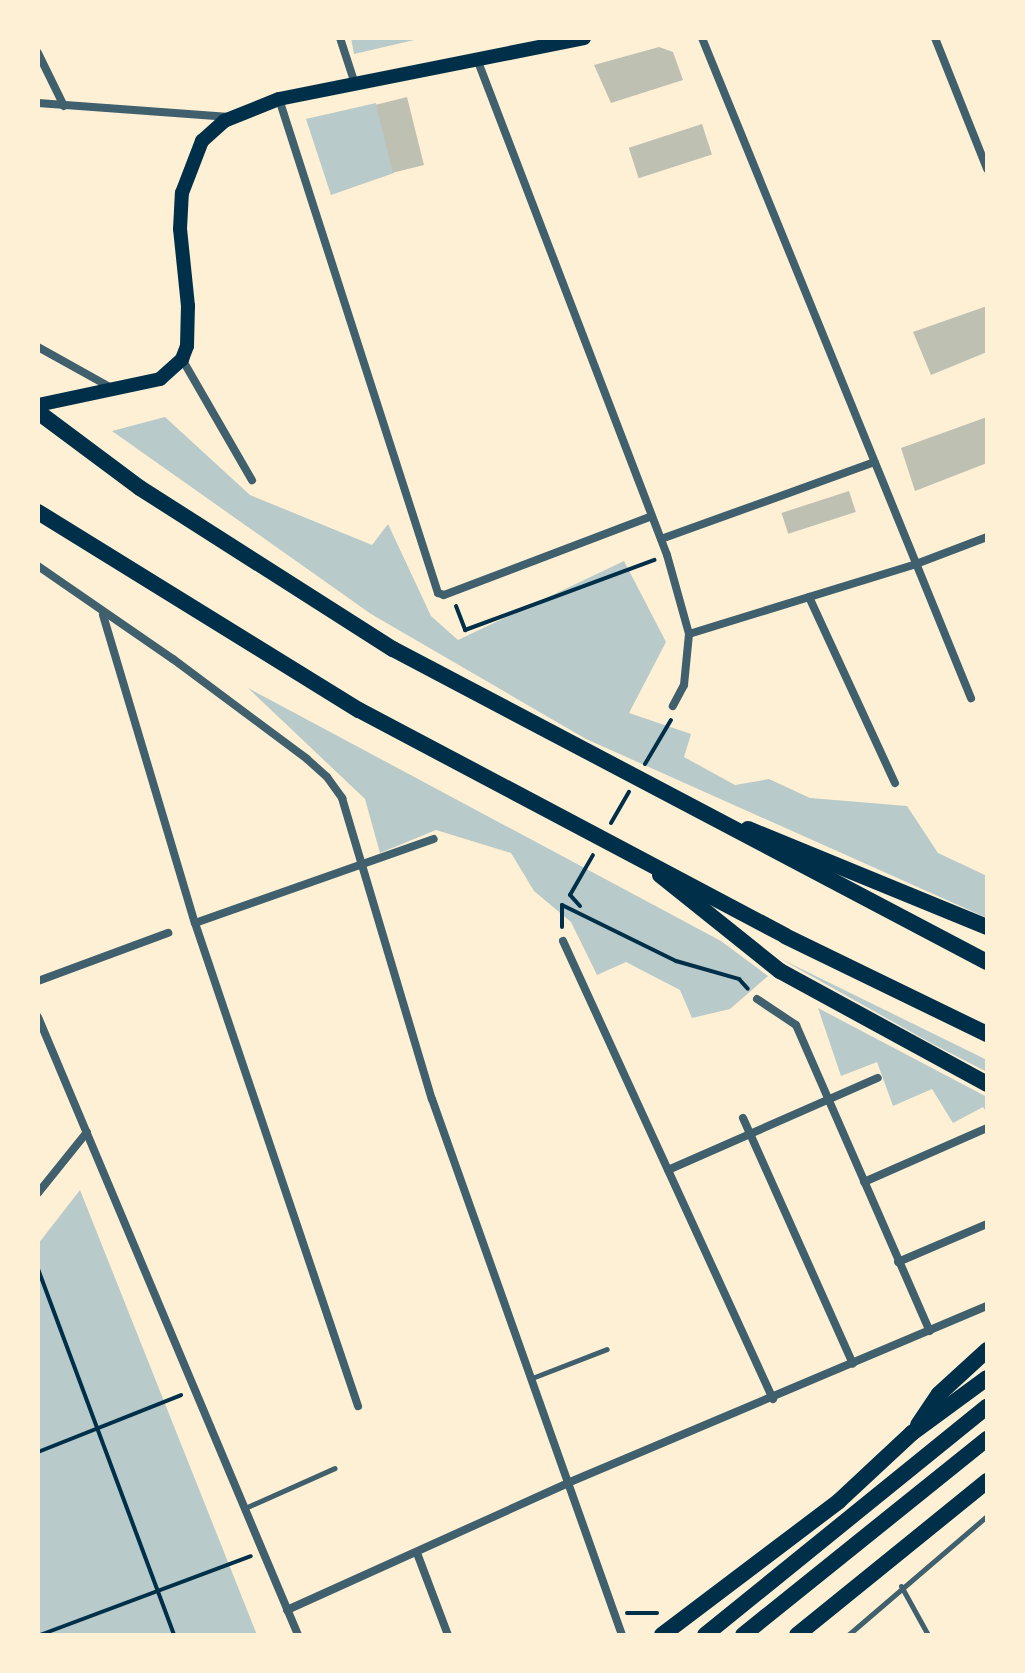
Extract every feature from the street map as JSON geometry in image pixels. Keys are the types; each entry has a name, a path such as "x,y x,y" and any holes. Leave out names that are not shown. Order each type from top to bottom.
{"main road":[{"path":"38,405 160,379 182,359 187,346 188,306 180,211 185,177 202,141 212,129 232,117 279,99 584,38"},
{"path":"38,412 140,488 393,649 666,796 987,962"},
{"path":"38,512 359,710 785,936 987,1034"},
{"path":"666,796 987,927"},
{"path":"637,856 780,971 987,1084"},
{"path":"912,1433 939,1394 987,1350"},
{"path":"662,1635 839,1501 912,1433 987,1378"},
{"path":"705,1635 987,1407"},
{"path":"743,1635 987,1439"},
{"path":"797,1635 987,1481"}],"street":[{"path":"340,38 355,84"},
{"path":"702,38 971,698"},
{"path":"935,38 987,169"},
{"path":"38,53 64,106"},
{"path":"477,59 667,555 689,634 684,685 673,706"},
{"path":"279,99 438,593 451,592 652,516"},
{"path":"38,103 232,117"},
{"path":"38,347 114,389"},
{"path":"182,359 252,480"},
{"path":"661,539 875,462"},
{"path":"689,634 916,564 987,537"},
{"path":"38,566 103,614 173,659 327,777 342,798 432,1099 622,1635"},
{"path":"809,597 895,783"},
{"path":"103,614 195,923 358,1406"},
{"path":"195,923 434,839"},
{"path":"38,981 168,933"},
{"path":"563,941 773,1399"},
{"path":"757,999 796,1025 930,1331"},
{"path":"38,1017 298,1635"},
{"path":"668,1170 878,1078"},
{"path":"743,1118 853,1364"},
{"path":"864,1182 987,1128"},
{"path":"38,1193 87,1132"},
{"path":"898,1262 987,1224"},
{"path":"287,1610 570,1482 773,1399 987,1306"},
{"path":"417,1553 448,1635"}],"lane":[{"path":"532,1378 607,1349"},
{"path":"244,1508 335,1468"},
{"path":"848,1635 901,1586 987,1516"},
{"path":"901,1586 928,1635"}],"path":[{"path":"451,592 465,630 667,555"},
{"path":"641,772 672,717"},
{"path":"609,826 633,785"},
{"path":"562,905 580,906 570,895 594,854"},
{"path":"562,905 563,941"},
{"path":"562,905 676,961 739,979 757,999"},
{"path":"38,1269 174,1635"},
{"path":"38,1452 195,1390"},
{"path":"40,1635 262,1551"},
{"path":"615,1613 657,1613"}],"shaded area":[{"path":"351,38 423,38 354,54"},
{"path":"376,103 394,173 331,195 306,119"},
{"path":"165,417 250,495 372,545 388,524 431,616 458,640 624,561 666,642 629,713 691,734 684,757 735,785 769,779 810,798 907,806 938,853 987,876 987,918 586,739 371,614 112,431"},
{"path":"248,688 721,941 768,976 730,1009 692,1018 680,990 626,962 597,975 571,922 534,891 511,853 436,830 380,853 365,799"},
{"path":"779,958 987,1060 987,1072 929,1042"},
{"path":"818,1008 987,1097 987,1113 983,1107 953,1123 932,1089 893,1106 877,1062 841,1076"},
{"path":"80,1190 257,1635 38,1635 38,1244"}],"building":[{"path":"659,47 673,52 683,80 611,103 594,65"},
{"path":"407,97 424,165 393,173 376,105"},
{"path":"702,124 712,154 639,178 629,148"},
{"path":"987,306 987,352 931,375 913,332"},
{"path":"987,417 987,463 915,491 901,448"},
{"path":"849,491 856,512 788,534 781,513"}]}
